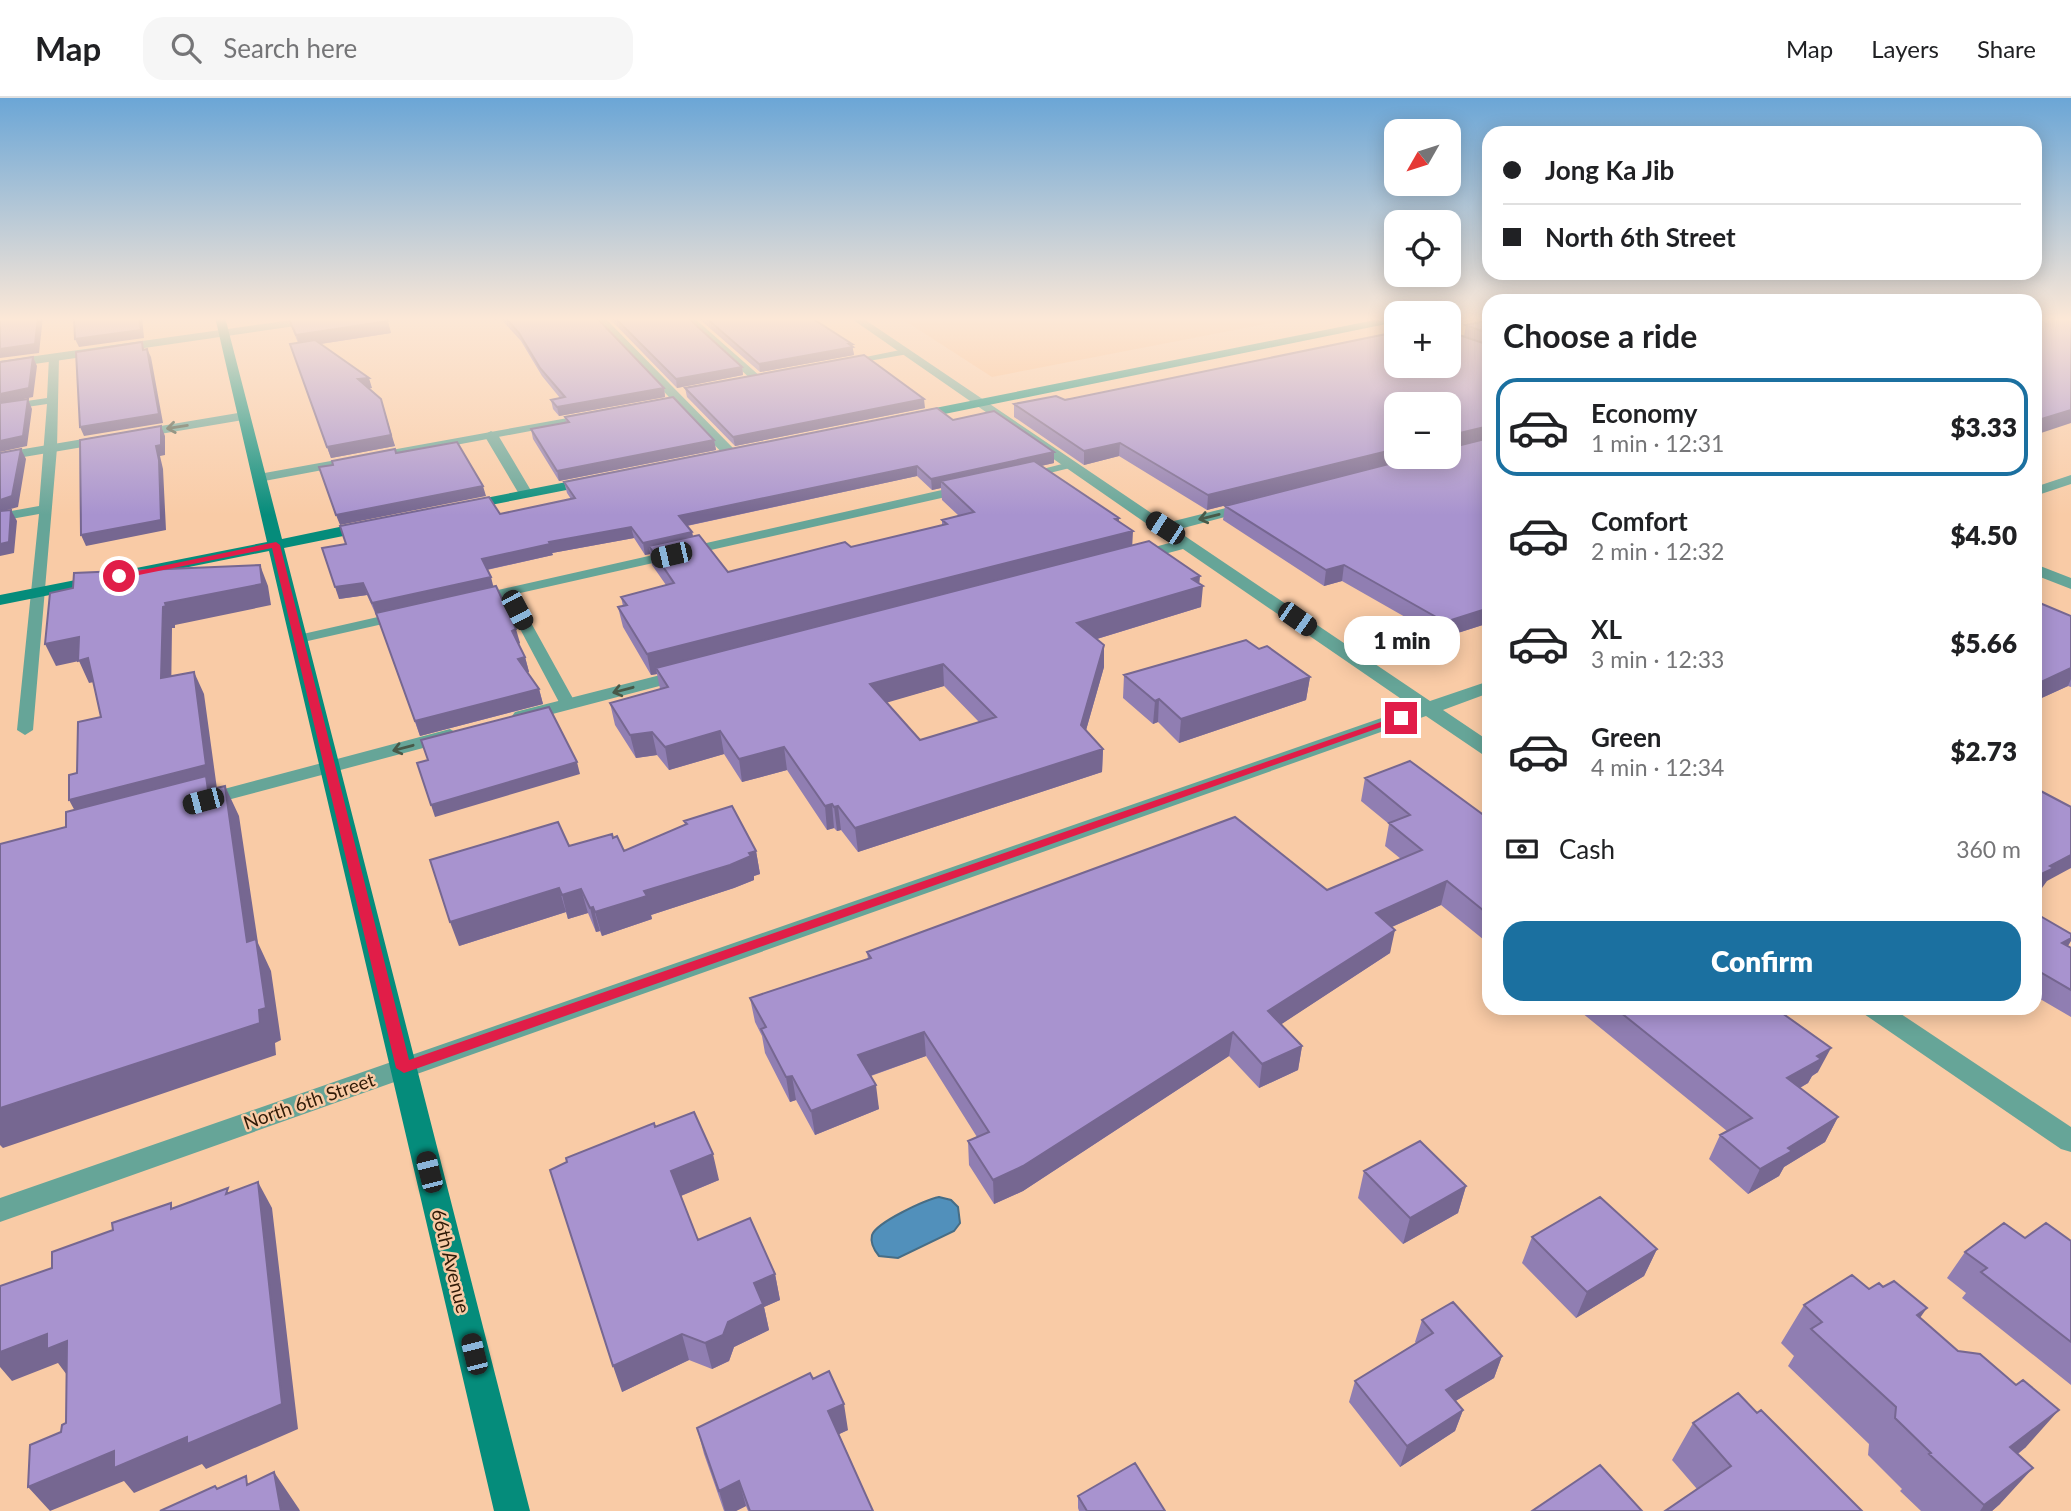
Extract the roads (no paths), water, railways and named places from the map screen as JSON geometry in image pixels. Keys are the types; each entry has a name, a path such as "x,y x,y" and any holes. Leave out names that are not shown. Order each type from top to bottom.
{"street":[{"name":"66th Avenue","path":"236,383 512,1511"},
{"path":"662,383 730,453"},
{"path":"950,383 1482,745"},
{"path":"901,419 1079,383"},
{"path":"0,457 244,416"},
{"path":"491,435 526,494"},
{"path":"447,510 607,478"},
{"path":"2042,489 2071,479"},
{"path":"1165,528 1270,501"},
{"path":"0,600 381,523"},
{"path":"1120,561 1187,543"},
{"path":"2042,572 2071,583"},
{"path":"502,722 703,669"},
{"name":"North 6th Street","path":"0,1210 1482,690"},
{"path":"185,806 462,732"},
{"path":"1883,1015 2071,1141"}],"lane":[{"path":"26,730 40,592 53,383"},
{"path":"0,408 53,400"},
{"path":"259,478 608,413"},
{"path":"1016,477 1070,465"},
{"path":"461,602 975,486"},
{"path":"0,517 46,509"},
{"path":"517,610 568,704"},
{"path":"299,639 421,611"}],"water":[{"path":"939,1197 951,1200 958,1207 960,1223 954,1231 898,1258 879,1256 872,1241 876,1230 902,1212"}]}
